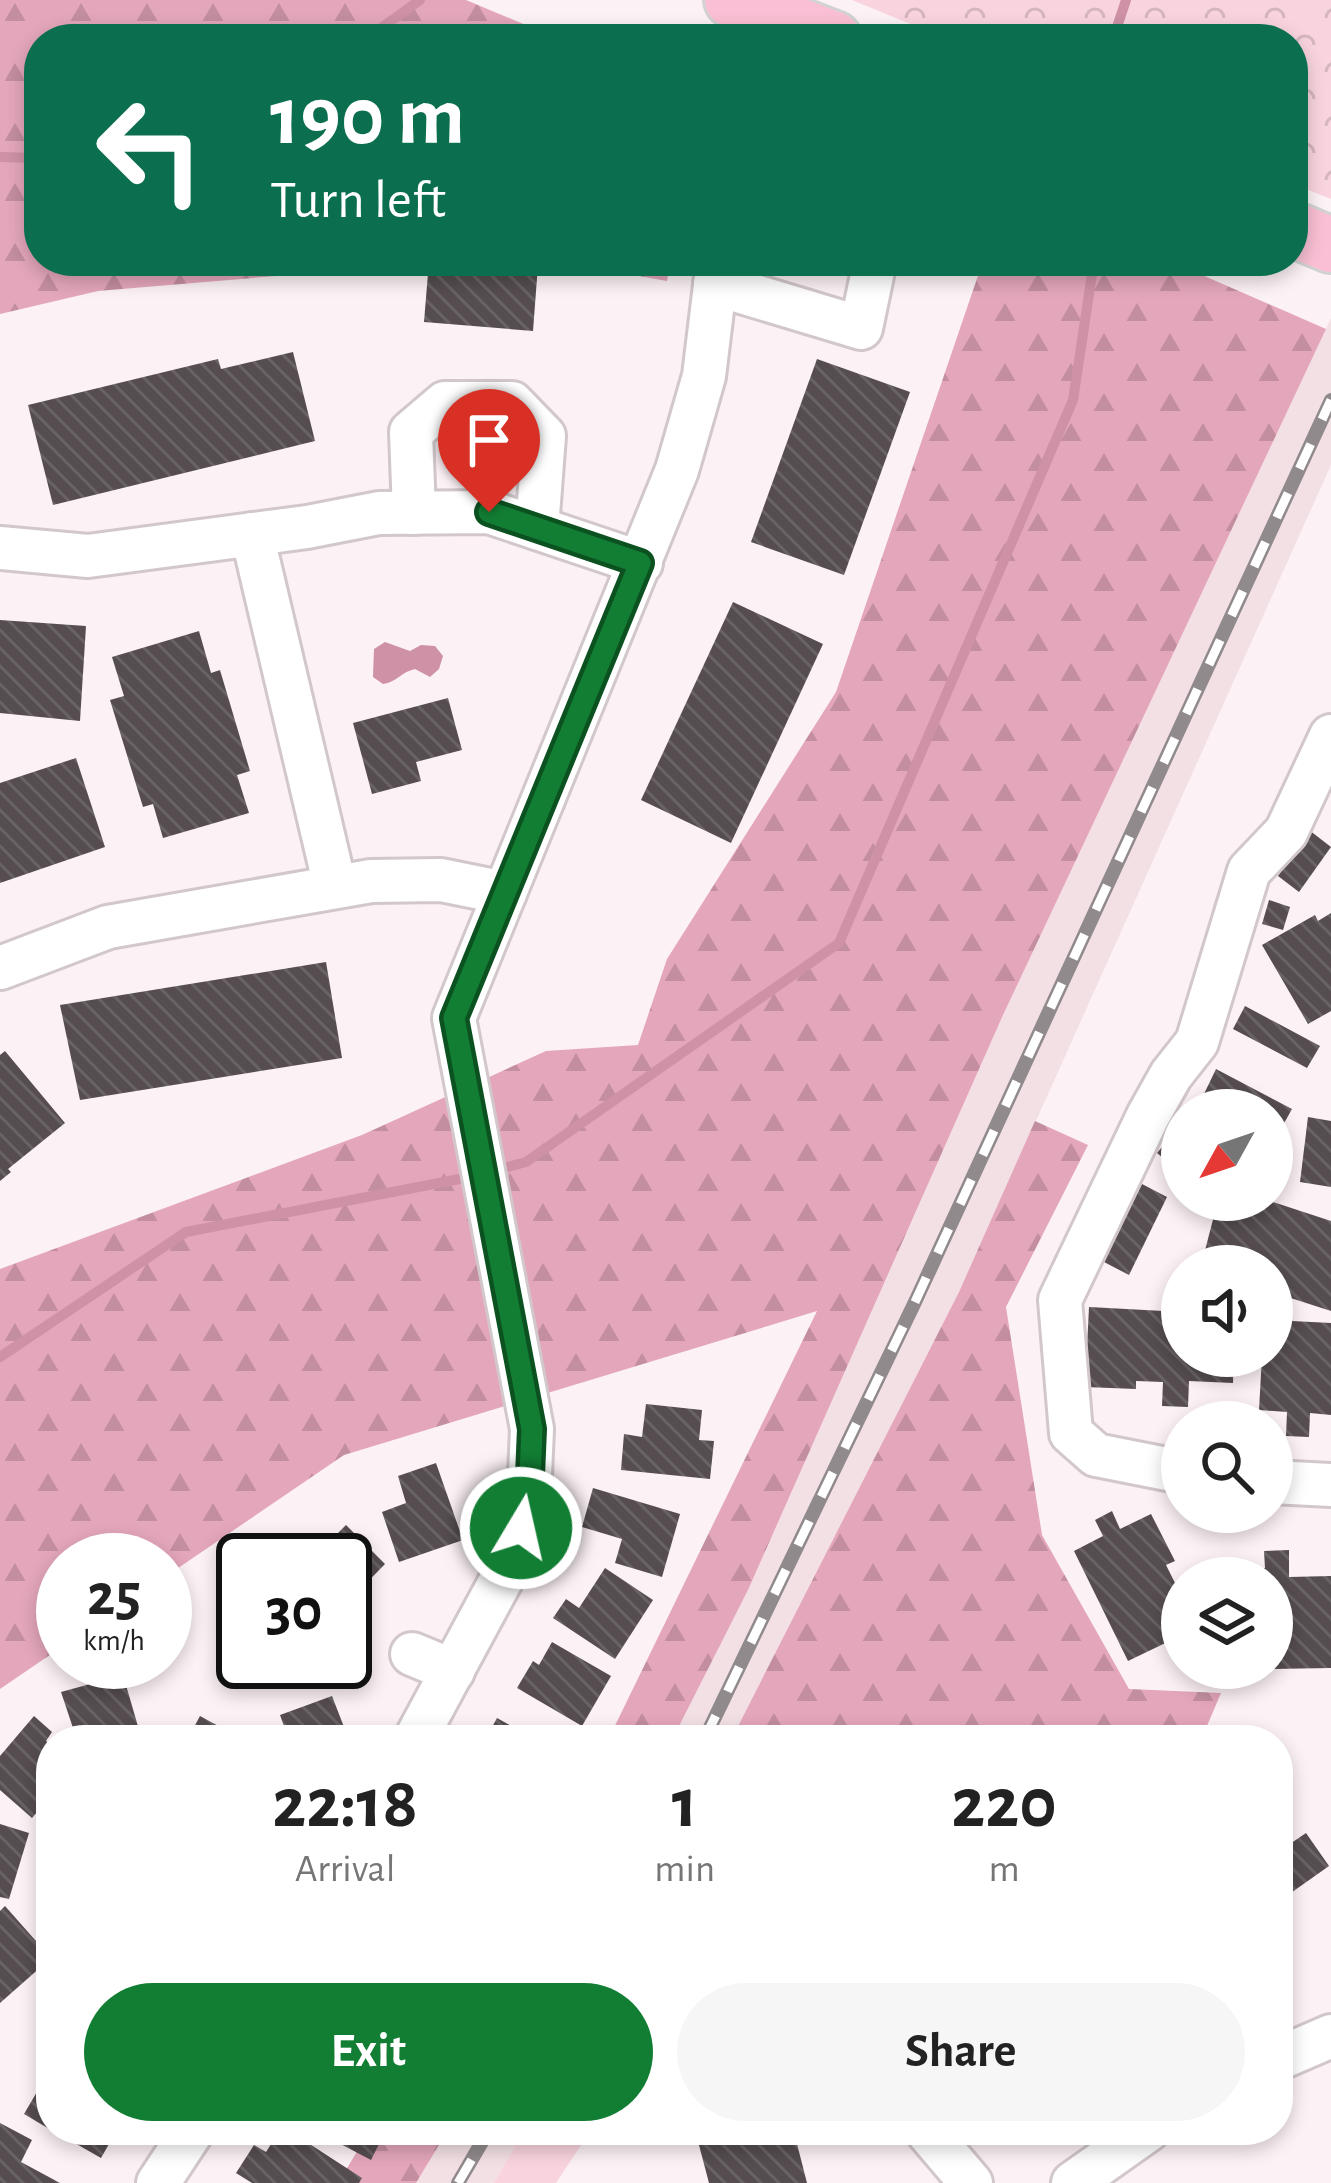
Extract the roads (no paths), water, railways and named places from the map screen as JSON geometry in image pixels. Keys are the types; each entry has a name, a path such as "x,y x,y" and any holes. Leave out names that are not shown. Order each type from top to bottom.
{"main road":[{"path":"732,0 799,24"}],"street":[{"path":"423,1725 513,1558 529,1498 532,1429 454,1018 677,470 704,376 717,276"},
{"path":"725,276 862,328 872,276"},
{"path":"414,512 412,433 445,403 512,403 544,436 537,528"},
{"path":"0,548 88,556 379,513 489,512 640,563"},
{"path":"252,534 335,886"},
{"path":"1161,1468 1096,1455 1071,1433 1060,1300 1148,1116 1197,1042 1249,871 1286,832 1331,736"},
{"path":"0,968 108,927 335,886 430,880 505,893"},
{"path":"1293,1483 1331,1485"},
{"path":"412,1654 453,1671"},
{"path":"1293,2052 1331,2036"},
{"path":"158,2183 183,2145"},
{"path":"939,2145 971,2183"},
{"path":"1073,2183 1127,2145"}],"waterway":[{"path":"387,24 420,0"},
{"path":"1118,24 1126,0"},
{"path":"0,157 24,158"},
{"path":"493,1171 526,1162 839,943 1073,400 1092,276"},
{"path":"0,1357 186,1232 475,1176"}],"railway":[{"path":"711,1725 915,1302 1331,400"},
{"path":"458,2183 480,2145"}]}
